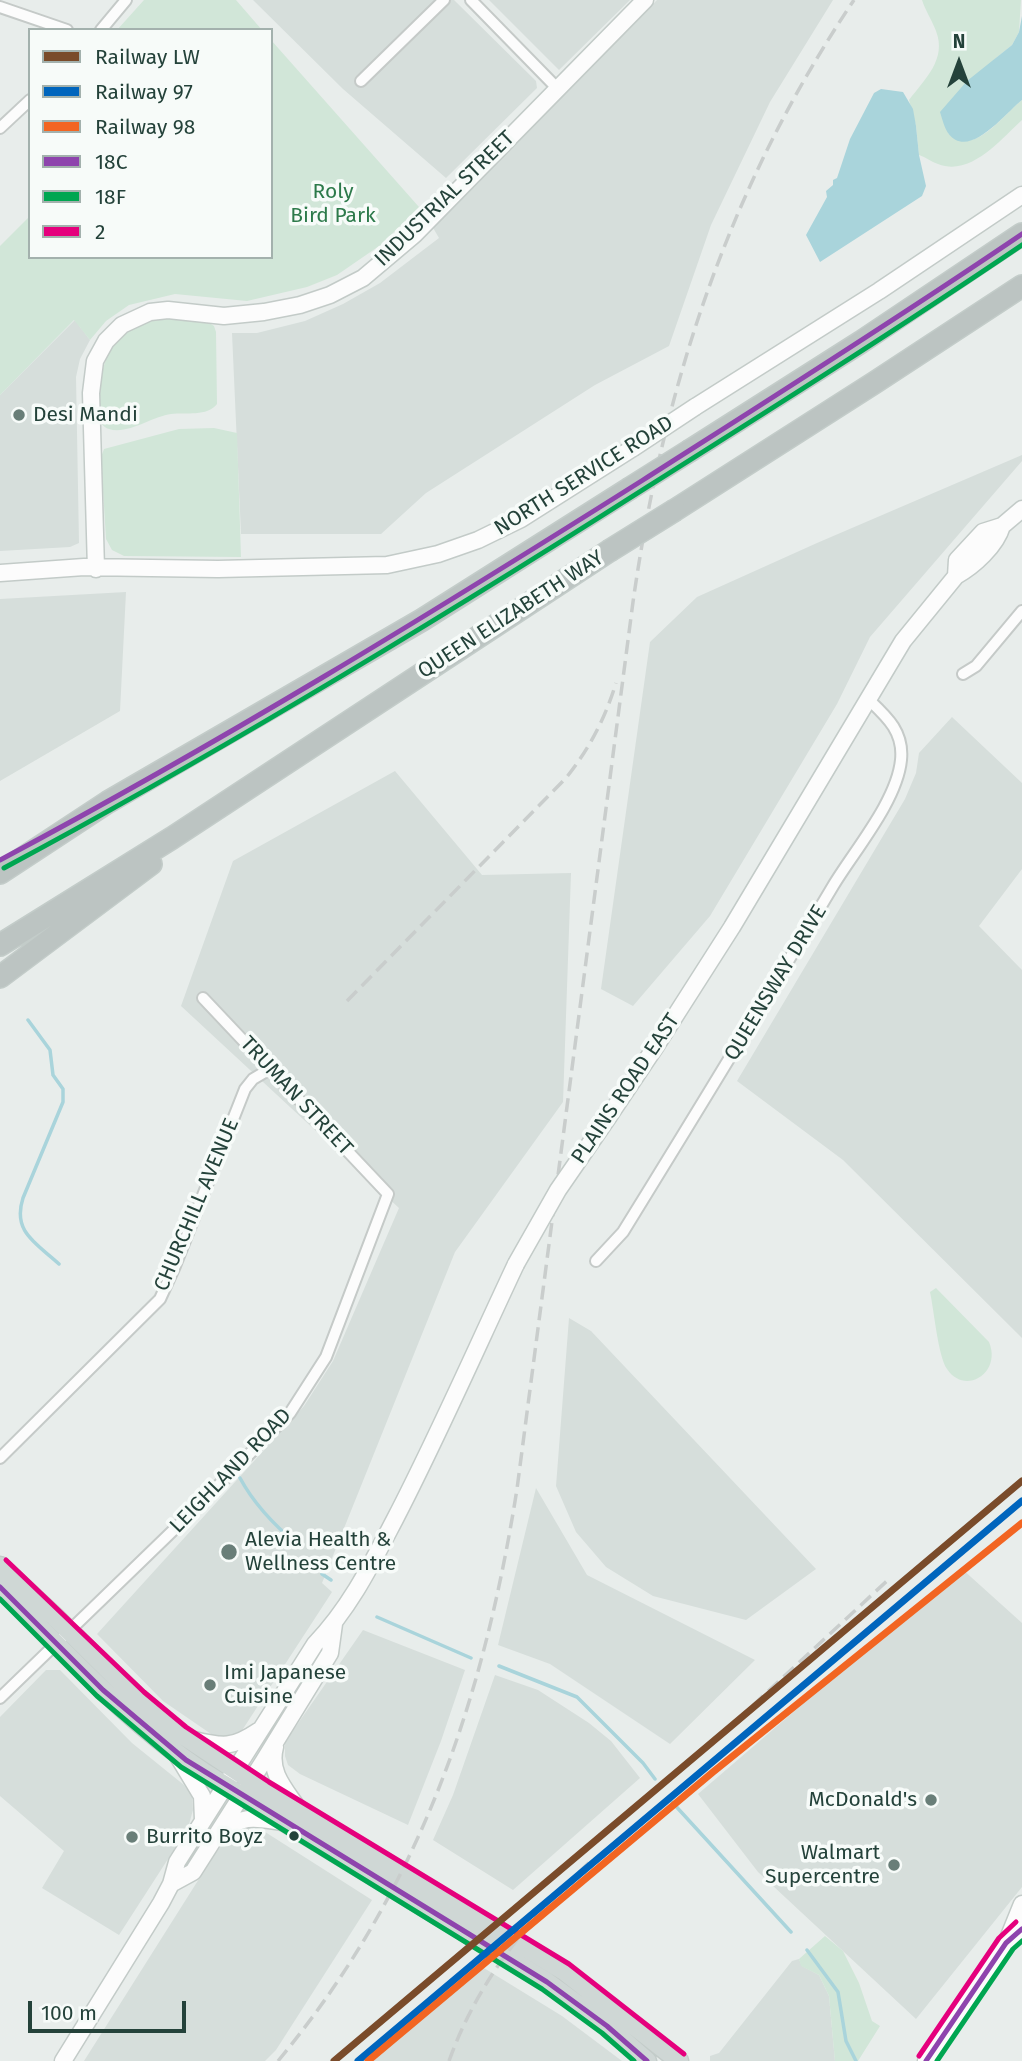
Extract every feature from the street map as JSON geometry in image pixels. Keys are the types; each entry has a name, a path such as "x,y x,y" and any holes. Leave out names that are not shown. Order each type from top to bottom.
{"highway":[{"name":"QUEEN ELIZABETH WAY","path":"0,873 108,802 422,620 860,342 1022,234"},
{"name":"QUEEN ELIZABETH WAY","path":"0,945 172,838 609,551 1022,286"},
{"path":"0,860 108,802"},
{"path":"0,977 148,867 172,838"}],"main road":[{"name":"INDUSTRIAL STREET","path":"96,569 92,375 95,361 106,341 122,325 150,312 168,310 224,316 264,312 300,305 330,295 363,278 414,235 645,0"},
{"name":"NORTH SERVICE ROAD","path":"0,573 84,567 218,569 387,565 438,554 478,540 521,519 633,448 879,291 1022,195"},
{"name":"PLAINS ROAD EAST","path":"171,1884 193,1872 213,1840 242,1782 263,1728 315,1644 334,1624 370,1565 408,1493 516,1264 558,1190 663,1036 732,927 903,641 956,576 968,570 999,537 1002,527 1022,509"},
{"path":"0,1566 145,1729 176,1753 225,1786 242,1782 299,1810 564,1971 679,2061"},
{"path":"0,1587 242,1782 284,1822 547,1982 598,2019 647,2061"},
{"name":"PLAINS ROAD EAST","path":"242,1782 278,1737 330,1653 334,1624"},
{"path":"189,1739 233,1745 241,1743 263,1728"},
{"path":"278,1737 273,1755 274,1770 277,1779 299,1810"},
{"path":"176,1753 202,1796 202,1822"},
{"name":"PLAINS ROAD EAST","path":"63,2061 171,1884 177,1862 225,1786"},
{"path":"213,1840 234,1821 256,1819 284,1822"},
{"path":"926,2061 1006,1943 1022,1904"},
{"path":"1006,1943 1022,1929"}],"street":[{"path":"103,28 125,0"},
{"path":"361,81 444,0"},
{"path":"471,0 557,88"},
{"path":"0,7 61,28"},
{"path":"0,128 28,102"},
{"path":"963,674 976,666 1022,611"},
{"name":"QUEENSWAY DRIVE","path":"596,1261 623,1232 878,817 899,774 902,757 900,742 891,720 867,698"},
{"name":"TRUMAN STREET","path":"203,998 388,1194"},
{"name":"CHURCHILL AVENUE","path":"0,1458 160,1299 176,1266 245,1089 253,1079 270,1069"},
{"name":"LEIGHLAND ROAD","path":"0,1698 274,1431 304,1394 326,1357 388,1194"}],"shaded area":[{"path":"253,0 454,0 536,81 537,88 446,178 343,89"},
{"path":"489,0 630,0 559,70"},
{"path":"657,0 833,0 770,102 711,225 669,346 595,385 426,493 381,534 241,534 232,333 257,333 305,321 343,304 380,283 439,238 432,226"},
{"path":"75,320 90,340 80,359 76,377 79,543 70,547 0,551 0,395"},
{"path":"1022,455 1022,461 870,637 837,704 710,916 633,1006 601,989 650,642 697,597"},
{"path":"126,592 120,711 0,781 0,599"},
{"path":"952,717 1022,783 1022,869 979,926 1022,970 1022,1338 843,1160 737,1081 905,799 916,773 919,753"},
{"path":"395,771 482,875 571,873 563,1102 455,1252 322,1583 332,1592 241,1732 229,1737 214,1736 163,1701 97,1634 304,1406 333,1361 399,1208 181,1006 233,861"},
{"path":"569,1318 591,1331 816,1569 746,1620 653,1596 606,1567 576,1532 556,1486"},
{"path":"536,1488 587,1575 755,1660 670,1744 550,1664 498,1645"},
{"path":"961,1568 1022,1623 1022,1887 916,2019 758,1872 698,1794"},
{"path":"363,1630 465,1670 408,1825 300,1774 288,1765 285,1756 285,1742"},
{"path":"46,1670 60,1670 132,1743 184,1785 192,1796 193,1810 188,1828 119,1935 42,1888 64,1851 0,1796 0,1717"},
{"path":"495,1675 538,1690 589,1723 611,1741 640,1778 513,1890 433,1840 453,1795"},
{"path":"253,1827 262,1830 372,1900 276,2050 265,2061 84,2061 216,1852 233,1833 239,1829"},
{"path":"799,1959 802,1966 819,1975 829,1996 835,2061 710,2061 710,2056 719,2053 792,1961"},
{"path":"479,1965 562,2016 622,2061 373,2061"}],"green space":[{"path":"144,0 236,0 260,28 119,28"},
{"path":"922,0 1021,0 1019,32 1012,45 996,58 948,133 958,139 978,138 1022,100 1022,120 995,146 974,161 962,165 950,167 919,155 916,126 909,100 933,68 939,51 936,31"},
{"name":"Roly Bird Park","path":"273,42 419,207 382,244 337,275 307,287 247,301 175,294 129,305 106,321 90,340 74,320 0,395 0,246 28,218 28,259 273,259"},
{"path":"159,318 208,322 214,326 217,404 208,411 164,415 132,427 109,429 102,424 97,403 101,376 109,352 129,332"},
{"path":"214,428 237,433 241,557 124,556 112,550 106,539 101,457 104,449 179,429"},
{"path":"936,1288 989,1342 992,1353 990,1363 980,1377 963,1381 955,1377 944,1363 930,1292"},
{"path":"825,1936 843,1951 859,1983 872,2021 880,2026 858,2061 835,2061 829,1996 819,1975 801,1966 799,1959"}],"water":[{"path":"1022,16 1022,100 987,132 966,142 957,140 948,133 940,112 967,81 1012,45 1019,32"},
{"path":"881,89 903,92 913,109 926,186 922,196 820,262 806,235 827,197 826,191 837,178 850,139 874,93"}],"waterway":[{"path":"28,1020 50,1050 53,1075 63,1089 63,1102 23,1198 21,1220 28,1236 59,1264"},
{"path":"240,1478 265,1514 297,1544"},
{"path":"322,1574 331,1580"},
{"path":"377,1617 471,1658"},
{"path":"499,1666 577,1697 643,1763 655,1779"},
{"path":"672,1802 791,1932"},
{"path":"807,1950 838,1992 846,2041 856,2061"}],"railway":[{"path":"278,2061 327,1997 370,1931 406,1862 437,1792 463,1720 485,1645 503,1568 517,1489 633,602 646,521 663,442 684,364 709,288 738,214 772,141 810,70 854,0"},
{"path":"347,1001 566,778 596,733 616,683"},
{"path":"722,1734 889,1579"},
{"path":"449,2061 475,2003 508,1951 548,1904 593,1859"}],"rail line":[{"name":"LW","path":"334,2061 1022,1481"},
{"name":"97","path":"358,2061 1022,1501"},
{"name":"98","path":"368,2061 713,1772 1022,1523"}],"transit line":[{"name":"18C","path":"0,860 164,770 405,628 881,328 1022,234"},
{"name":"18F","path":"4,868 248,732 407,637 787,399 1022,245"},
{"name":"2","path":"6,1560 144,1692 186,1727 269,1782 569,1964 684,2054"},
{"name":"18C","path":"0,1587 103,1690 186,1760 547,1982 607,2026 647,2061"},
{"name":"18F","path":"0,1599 97,1696 181,1767 542,1989 602,2033 634,2061"},
{"name":"2","path":"919,2056 999,1938 1016,1922"},
{"name":"18C","path":"926,2061 1006,1943 1022,1929"},
{"name":"18F","path":"937,2061 1013,1949 1022,1941"}],"place":[{"name":"Desi Mandi","path":"19,415"},
{"name":"Alevia Health & Wellness Centre","path":"229,1552"},
{"name":"Imi Japanese Cuisine","path":"210,1685"},
{"name":"McDonald's","path":"931,1800"},
{"name":"Burrito Boyz","path":"132,1837"},
{"name":"Walmart Supercentre","path":"894,1865"}]}
